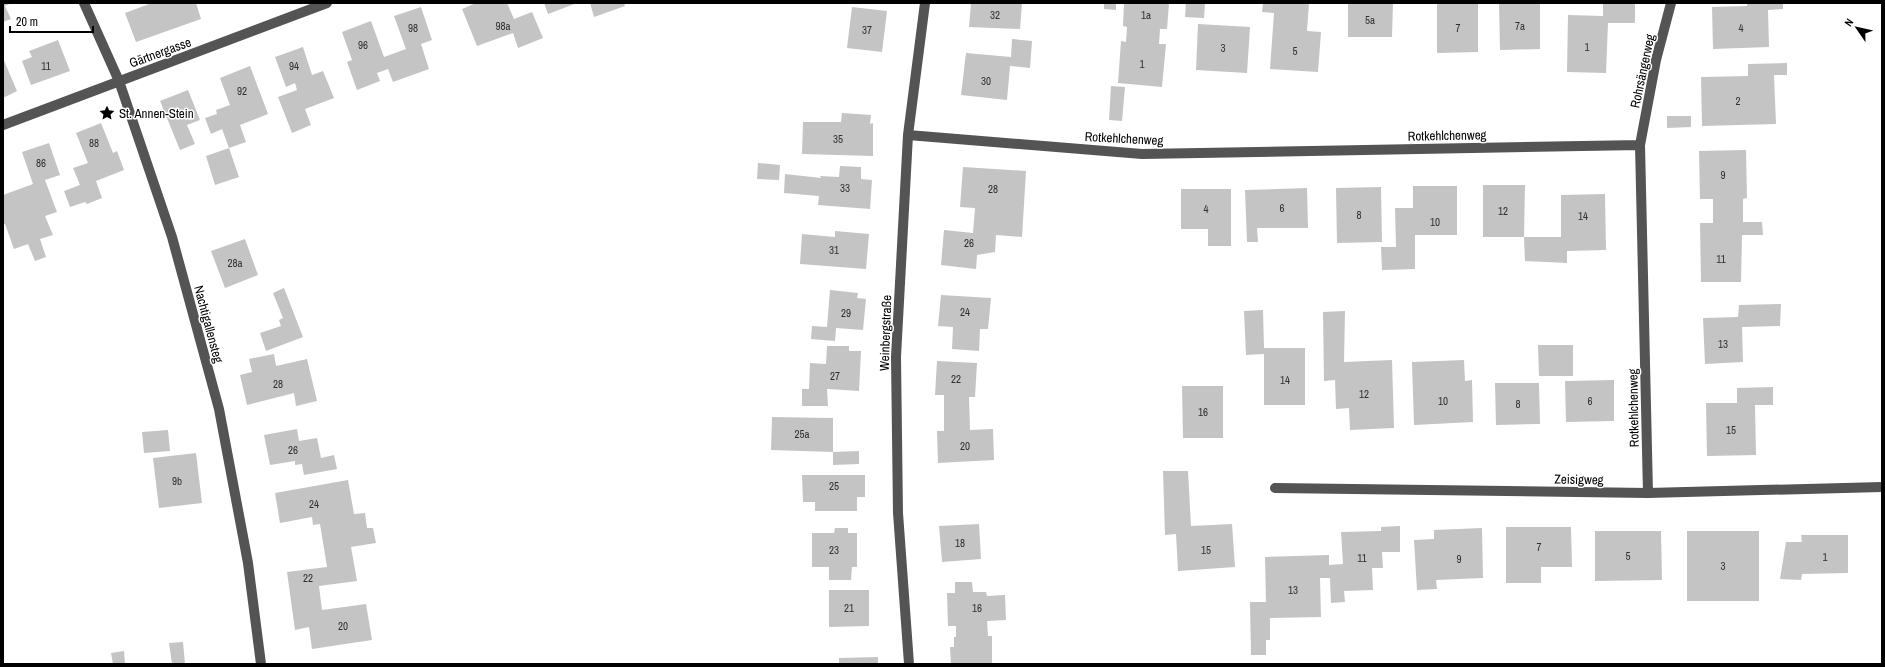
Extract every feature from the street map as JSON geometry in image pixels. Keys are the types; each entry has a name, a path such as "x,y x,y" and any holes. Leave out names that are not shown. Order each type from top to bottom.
{"street":[{"name":"Nachtigallensteg","path":"84,3 119,81 172,237 219,409 248,563 261,664"},
{"name":"Gärtnergasse","path":"3,125 327,3"},
{"name":"Weinbergstraße","path":"909,664 898,513 896,357 908,135 925,3"},
{"name":"Rohrsängerweg","path":"1640,145 1656,60 1671,3"},
{"name":"Rotkehlchenweg","path":"908,135 1142,154 1640,145 1648,493"},
{"name":"Zeisigweg","path":"1275,488 1648,493 1882,487"}],"building":[{"path":"3,3 11,3 5,6 11,19 3,22"},
{"path":"152,3 196,3 201,19 136,42 125,13"},
{"path":"476,3 507,3 514,19 532,12 543,38 518,48 513,33 477,46 462,9"},
{"path":"544,3 577,3 548,14"},
{"path":"590,3 624,3 625,6 594,17"},
{"path":"971,3 1022,3 1020,29 969,27"},
{"path":"1104,3 1116,3 1116,10 1104,9"},
{"path":"1124,3 1169,3 1167,29 1160,29 1159,44 1166,44 1162,87 1118,83 1121,41 1126,42 1127,27 1123,26"},
{"path":"1186,3 1205,3 1204,18 1185,17"},
{"path":"1263,3 1309,3 1307,31 1321,32 1318,72 1270,69 1274,13 1262,12"},
{"path":"1348,3 1393,3 1392,37 1348,37"},
{"path":"1437,3 1478,3 1478,52 1437,53"},
{"path":"1499,3 1540,3 1540,49 1500,50"},
{"path":"1747,3 1783,3 1783,9 1768,10 1769,47 1713,49 1712,7 1747,6"},
{"path":"1603,4 1635,4 1635,23 1608,23 1606,73 1567,72 1568,15 1603,16"},
{"path":"421,7 432,40 421,44 429,69 393,82 388,69 377,73 380,81 357,90 347,62 352,60 342,32 371,21 384,57 406,49 394,16"},
{"path":"852,7 887,11 882,52 847,48"},
{"path":"1198,24 1250,27 1247,73 1196,70"},
{"path":"1012,39 1032,41 1030,68 1010,66 1007,100 961,95 966,53 1011,57"},
{"path":"58,40 70,71 31,85 22,61 32,57 29,51"},
{"path":"303,47 312,75 323,71 334,98 305,109 311,125 292,133 278,97 297,90 295,83 286,87 275,57"},
{"path":"3,58 17,91 3,98"},
{"path":"1787,63 1787,75 1774,75 1776,124 1702,126 1701,77 1748,76 1748,64"},
{"path":"250,66 268,114 240,125 246,142 229,148 222,129 211,134 205,118 217,114 216,110 230,105 220,78"},
{"path":"1111,86 1125,87 1122,121 1109,120"},
{"path":"188,90 200,120 187,125 195,144 180,150 160,101"},
{"path":"842,113 871,115 870,124 873,123 873,156 802,154 803,122 841,122"},
{"path":"1667,116 1691,116 1691,127 1667,128"},
{"path":"101,123 113,153 117,151 124,170 96,181 102,198 87,204 85,202 70,207 64,191 80,185 73,168 88,163 76,133"},
{"path":"49,143 60,175 45,180 57,212 45,216 53,235 40,239 46,257 35,261 28,244 14,249 5,224 3,224 3,195 33,184 22,152"},
{"path":"229,148 239,177 215,185 206,156"},
{"path":"1746,150 1747,198 1743,199 1743,222 1762,222 1763,235 1742,235 1741,282 1701,282 1700,223 1713,223 1713,199 1700,199 1699,151"},
{"path":"758,163 780,165 779,180 757,179"},
{"path":"840,166 861,167 861,179 872,180 870,209 818,205 819,196 784,193 785,174 821,178 820,176 839,177"},
{"path":"963,167 1026,171 1022,237 996,235 995,252 977,255 976,269 941,265 944,230 973,233 975,208 960,207"},
{"path":"1483,185 1525,185 1524,237 1483,237"},
{"path":"1413,186 1457,186 1457,235 1415,235 1415,269 1382,270 1381,247 1396,247 1395,208 1413,208"},
{"path":"1381,187 1382,242 1337,243 1336,188"},
{"path":"1307,188 1308,228 1257,228 1258,242 1247,242 1245,190"},
{"path":"1181,189 1231,189 1231,246 1208,246 1208,229 1181,229"},
{"path":"1605,194 1606,250 1567,251 1567,263 1525,261 1524,237 1561,237 1561,195"},
{"path":"835,231 869,234 866,269 800,264 802,234 835,237"},
{"path":"245,239 258,275 225,288 211,251"},
{"path":"284,288 303,337 266,351 260,333 281,326 279,320 283,318 273,293"},
{"path":"830,290 858,293 857,298 866,299 863,330 836,328 835,341 811,339 812,326 827,327"},
{"path":"941,295 991,298 988,329 980,329 979,351 952,349 953,327 938,326"},
{"path":"1781,304 1780,326 1742,327 1743,362 1705,364 1703,318 1738,317 1739,305"},
{"path":"1263,310 1264,348 1305,348 1305,405 1264,405 1264,354 1246,355 1244,311"},
{"path":"1345,311 1344,362 1392,360 1394,428 1350,430 1349,408 1336,409 1335,380 1324,381 1323,312"},
{"path":"1538,345 1573,345 1573,376 1539,376"},
{"path":"827,346 849,346 849,351 861,351 859,391 827,389 828,406 802,406 802,389 809,389 810,363 826,364"},
{"path":"274,354 276,366 307,359 317,401 296,406 294,393 247,405 240,375 252,372 249,359"},
{"path":"1464,360 1465,381 1472,380 1473,422 1414,425 1412,362"},
{"path":"937,361 977,363 975,397 969,397 970,430 993,429 994,460 938,463 937,431 944,431 944,395 935,395"},
{"path":"1614,380 1614,421 1566,422 1565,381"},
{"path":"1495,383 1539,383 1540,424 1496,425"},
{"path":"1182,386 1223,386 1223,438 1183,438"},
{"path":"1773,387 1773,405 1755,405 1756,455 1707,456 1706,403 1737,403 1737,388"},
{"path":"772,417 833,418 833,452 771,450"},
{"path":"297,429 299,441 317,438 321,458 334,455 337,469 304,475 302,464 295,465 295,461 270,465 264,435"},
{"path":"168,430 170,451 144,453 142,432"},
{"path":"859,451 859,464 833,465 833,452"},
{"path":"196,453 202,503 159,508 153,458"},
{"path":"1163,471 1188,471 1191,526 1232,524 1235,567 1178,571 1176,534 1165,535"},
{"path":"802,475 865,475 865,497 857,497 857,511 815,511 815,502 803,502"},
{"path":"348,480 354,514 365,513 367,528 373,528 376,543 351,547 357,581 319,586 322,610 366,604 372,640 312,649 309,627 295,630 287,572 327,567 320,524 313,525 312,517 280,523 275,493"},
{"path":"979,524 981,559 942,562 939,526"},
{"path":"1400,526 1400,552 1382,552 1383,568 1372,568 1373,590 1344,591 1345,602 1331,603 1330,578 1320,578 1321,617 1270,618 1270,640 1266,640 1266,655 1251,655 1250,602 1266,602 1265,557 1329,555 1329,565 1343,564 1341,532 1381,531 1381,527"},
{"path":"1506,527 1571,527 1572,567 1541,567 1541,583 1506,583"},
{"path":"835,528 848,528 848,533 857,533 857,567 852,567 851,580 829,580 829,567 812,567 812,533 834,533"},
{"path":"1482,528 1483,578 1436,580 1437,589 1417,590 1414,540 1434,539 1434,530"},
{"path":"1595,531 1661,531 1662,580 1595,581"},
{"path":"1687,531 1759,531 1759,601 1687,601"},
{"path":"1801,535 1848,535 1848,573 1802,574 1801,580 1780,579 1786,542 1802,542"},
{"path":"955,582 972,582 973,592 986,592 987,596 1005,595 1006,620 987,621 988,636 992,636 992,664 951,664 950,647 954,647 956,626 948,626 947,593 955,593"},
{"path":"829,590 869,590 869,626 829,627"},
{"path":"183,642 185,664 172,664 169,643"},
{"path":"124,651 125,664 113,664 111,653"},
{"path":"878,657 878,664 839,664 839,658"}],"place":[{"name":"St. Annen-Stein","path":"107,113"}]}
